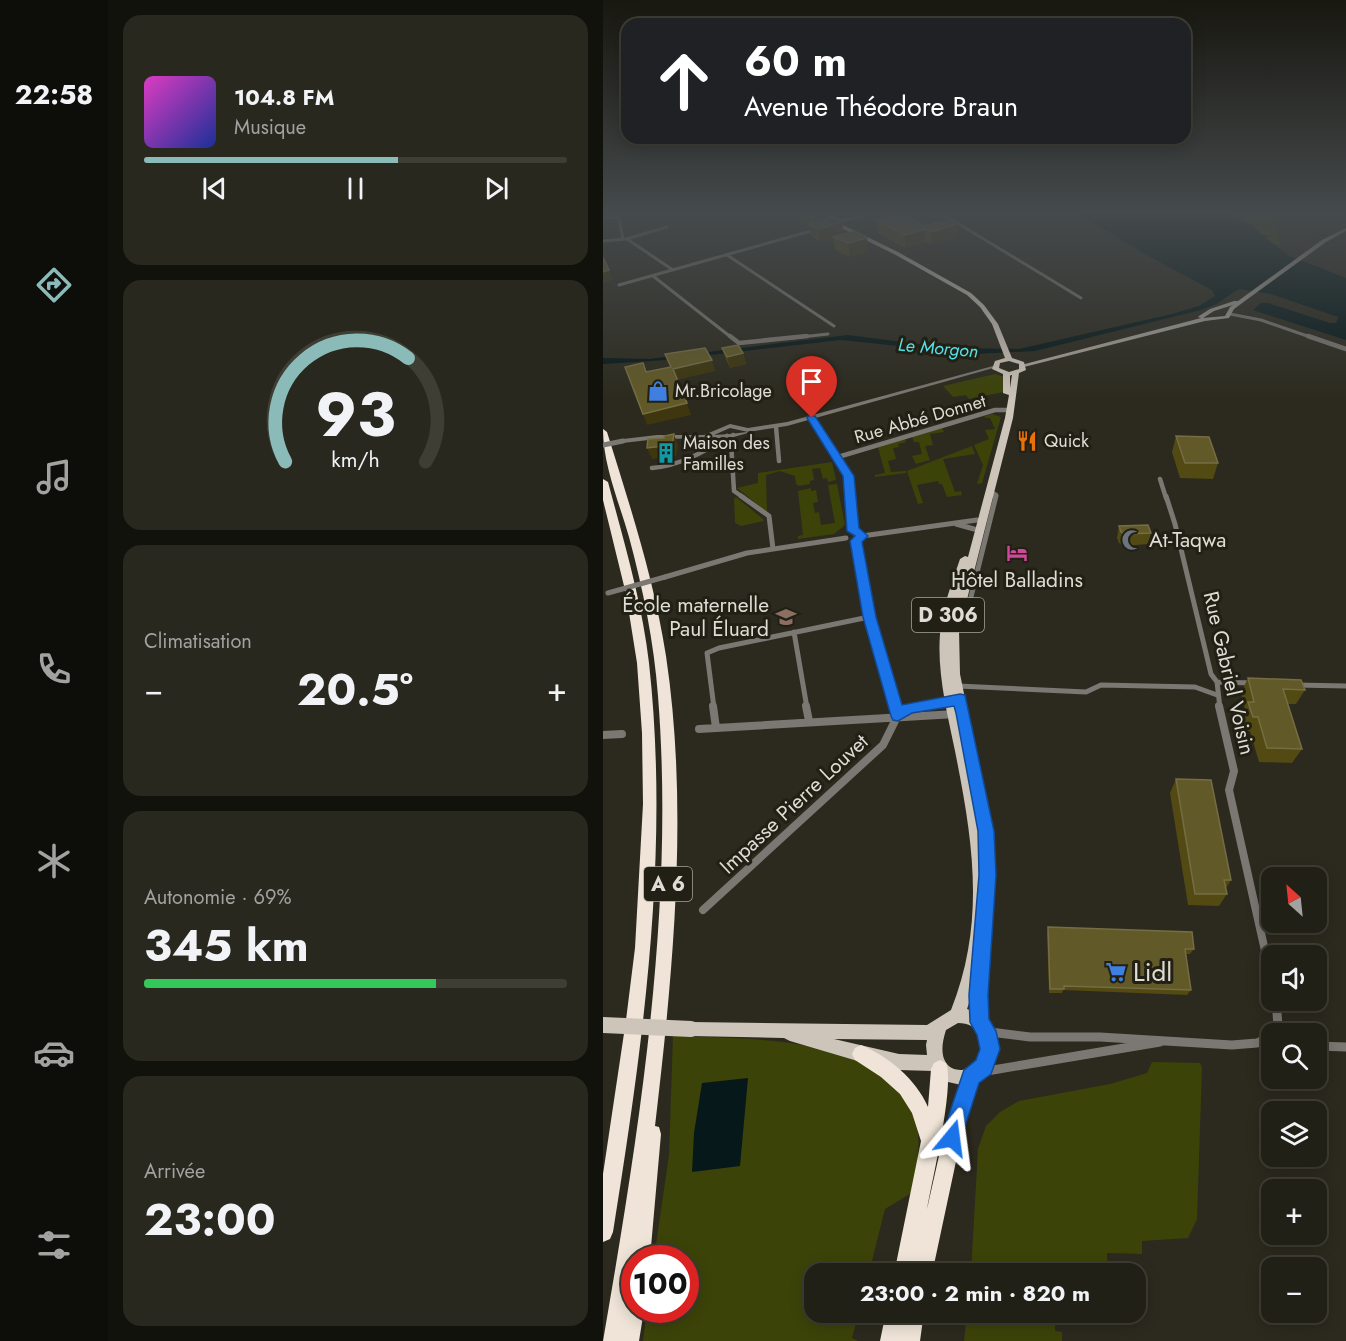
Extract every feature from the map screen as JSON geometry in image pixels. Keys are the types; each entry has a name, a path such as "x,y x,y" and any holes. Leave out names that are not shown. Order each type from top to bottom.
{"highway":[{"name":"A 6","path":"603,432 643,570 663,678 670,783 669,870 653,1063 614,1341"},
{"name":"A 6","path":"603,482 636,621 643,661 650,789 647,875 629,1066 603,1232"},
{"path":"641,1245 660,1042 665,933"},
{"path":"861,1054 890,1072 912,1094 920,1107 930,1142"},
{"path":"603,1181 629,1066"},
{"path":"906,1263 939,1091 938,1066"},
{"path":"924,1263 952,1138 974,1075"},
{"path":"628,1341 631,1323"},
{"path":"891,1341 895,1323"},
{"path":"909,1341 912,1323"}],"main road":[{"name":"D 306","path":"940,278 963,290 982,306 995,324 1009,410 958,612 954,651 958,686 955,700"},
{"path":"1001,360 1021,363 1228,315 1273,278"},
{"path":"1021,363 1210,313 1211,310 1249,296"},
{"path":"1217,309 1228,315"},
{"path":"1210,313 1217,317"},
{"path":"1001,360 1016,373 1023,370 1021,363"},
{"name":"D 306","path":"983,1027 979,995 988,855 986,831 955,700 945,634 949,611 991,492 1016,373"},
{"name":"D 306","path":"957,1015 966,995 971,970 980,899 980,872 974,817 958,714"},
{"path":"603,1025 911,1034 928,1033 957,1015 971,1017 983,1027 989,1040 988,1058 974,1075 954,1078 938,1066 899,1062 861,1054 781,1031"},
{"path":"938,1066 933,1041 939,1027"}],"street":[{"path":"619,285 647,278"},
{"path":"655,278 735,342 750,343 828,334"},
{"path":"761,278 834,327"},
{"path":"1048,278 1081,298"},
{"path":"1228,315 1252,318 1346,349"},
{"path":"603,445 648,438 703,437 776,427 939,384 1001,360"},
{"name":"Rue Abbé Donnet","path":"837,457 995,410 1009,410"},
{"path":"812,418 848,476 853,531"},
{"path":"776,427 779,461"},
{"path":"652,468 675,462 716,444 730,433"},
{"path":"730,433 734,491 769,516 773,549"},
{"name":"Rue Gabriel Voisin","path":"1160,479 1175,524 1211,674 1217,682 1217,695 1234,771 1229,790 1264,945"},
{"path":"953,523 981,523"},
{"path":"856,541 862,536 953,523 981,523"},
{"path":"846,538 848,533 853,531 862,536"},
{"path":"605,594 740,555 846,538 856,541"},
{"path":"856,541 869,617 898,716"},
{"path":"716,728 707,653 719,648 869,617"},
{"path":"794,632 809,721"},
{"path":"1217,682 1265,684"},
{"path":"1288,684 1346,686"},
{"path":"958,686 1086,692 1101,685 1195,687 1217,695"},
{"path":"898,716 909,708 955,700"},
{"path":"699,729 958,714"},
{"name":"Impasse Pierre Louvet","path":"703,910 883,745 898,716"},
{"path":"603,735 622,734"},
{"path":"983,1027 1011,1037 1084,1036 1209,1044 1261,1042"},
{"path":"974,1075 997,1068 1131,1048 1167,1040"},
{"path":"1327,1046 1346,1047"}],"green space":[{"path":"995,374 1004,377 1003,392 969,399 966,395 953,397 943,386"},
{"path":"992,414 1001,417 982,483 977,484 983,465 974,445 989,439 985,430 995,429 990,418 984,416"},
{"path":"942,428 944,432 930,434 933,445 925,446 930,460 916,464 912,456 922,454 919,442 914,442 912,437"},
{"path":"905,439 906,442 893,448 896,459 888,461 891,472 906,471 906,473 875,477 875,475 885,473 878,447"},
{"path":"972,446 975,454 943,459 955,492 961,491 962,495 947,497 942,484 938,481 917,485 923,503 918,504 907,471"},
{"path":"832,462 836,480 828,482 827,478 823,479 820,468 812,469 814,480 810,481 810,484 799,486 796,484 795,476 780,471 766,475 767,512 737,488 758,483 758,473"},
{"path":"837,484 845,525 834,534 798,539 798,536 803,535 798,491 811,488 811,491 816,490 818,502 813,503 815,513 819,512 821,525 835,523 828,485"},
{"path":"736,497 764,521 741,526 735,523 734,499"},
{"path":"673,1036 735,1038 807,1046 842,1054 872,1067 897,1085 913,1110 918,1130 913,1192 885,1209 872,1263 804,1263 804,1323 856,1323 852,1338 858,1341 643,1341 645,1323 699,1323 699,1245 656,1245 669,1155"},
{"path":"1152,1062 1200,1063 1202,1067 1197,1219 1188,1238 1142,1241 1142,1254 1107,1253 1108,1263 972,1263 978,1149 986,1126 1000,1112 1019,1101 1110,1084 1147,1073"},
{"path":"966,1323 1055,1323 1055,1331 1062,1332 1062,1341 964,1341"}],"water":[{"name":"Le Morgon","path":"1189,278 1345,278 1346,340 1253,310 1261,303 1268,303 1330,323 1336,323 1338,317 1271,294 1239,289 1216,304 1201,310 1035,351 975,354 841,340 667,360 603,364 603,358 649,359 848,335 950,348 1019,349 1199,306 1215,296 1212,290"},
{"path":"748,1078 740,1166 692,1172 694,1133 702,1083"}],"building":[{"path":"738,345 743,353 727,357 722,348"},
{"path":"705,348 712,360 673,369 687,403 643,414 625,367 643,363 646,372 671,367 665,354"},
{"path":"674,434 672,445 647,448 648,439 664,438 664,436"},
{"path":"1176,436 1209,437 1218,463 1185,463"},
{"path":"1148,525 1151,533 1126,534 1121,532 1119,526"},
{"path":"1248,678 1301,680 1305,690 1283,689 1302,749 1267,748 1258,717 1253,717 1248,702 1254,702"},
{"path":"1176,779 1211,780 1231,880 1224,880 1227,894 1195,894"},
{"name":"Lidl","path":"1048,927 1192,932 1194,949 1185,949 1191,990 1064,986 1064,989 1050,989"}],"place":[{"name":"Mr.Bricolage","path":"658,391"},
{"name":"Quick","path":"1027,441"},
{"name":"Maison des Familles","path":"666,453"},
{"name":"At-Taqwa","path":"1132,540"},
{"name":"Hôtel Balladins","path":"1017,553"},
{"name":"École maternelle Paul Éluard","path":"786,617"},
{"name":"Lidl","path":"1116,972"}],"route":[{"path":"812,418 848,476 853,531 862,536 856,541 869,617 898,716 909,708 960,699 986,831 988,875 979,995 980,1022 986,1031 990,1049 984,1067 971,1077 952,1138"}]}
